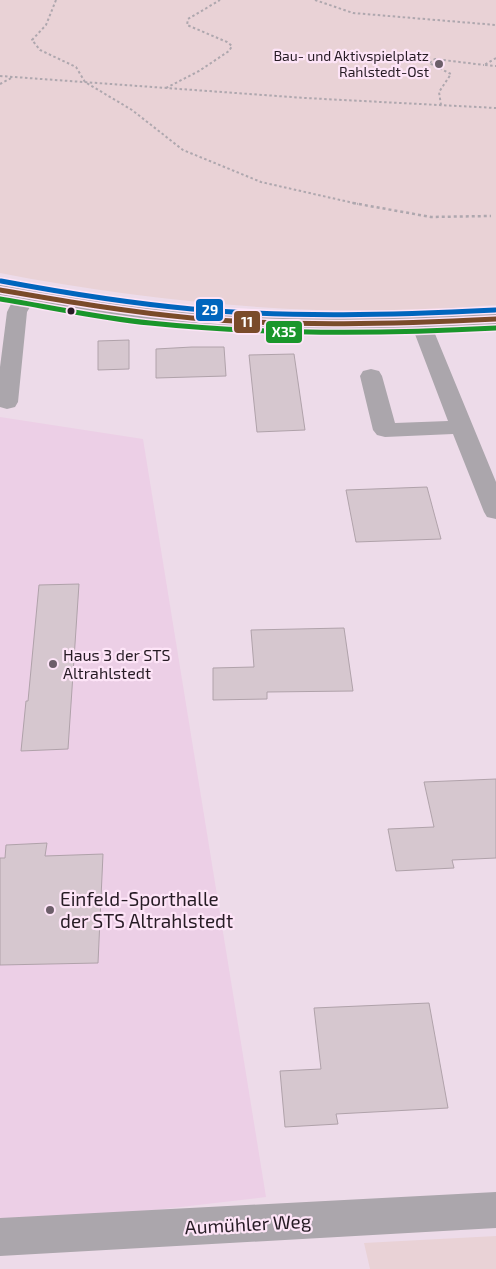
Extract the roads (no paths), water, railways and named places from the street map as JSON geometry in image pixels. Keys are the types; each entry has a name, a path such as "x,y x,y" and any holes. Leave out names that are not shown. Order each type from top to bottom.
{"street":[{"path":"0,290 150,314 316,325 421,324 496,320"},
{"path":"7,402 17,312 27,294"},
{"path":"421,324 496,512"},
{"path":"371,376 385,430 462,427"},
{"name":"Aumühler Weg","path":"0,1237 496,1210"}],"place":[{"name":"Bau- und Aktivspielplatz Rahlstedt-Ost","path":"439,64"},
{"name":"Haus 3 der STS Altrahlstedt","path":"53,664"},
{"name":"Einfeld-Sporthalle der STS Altrahlstedt","path":"50,910"}]}
